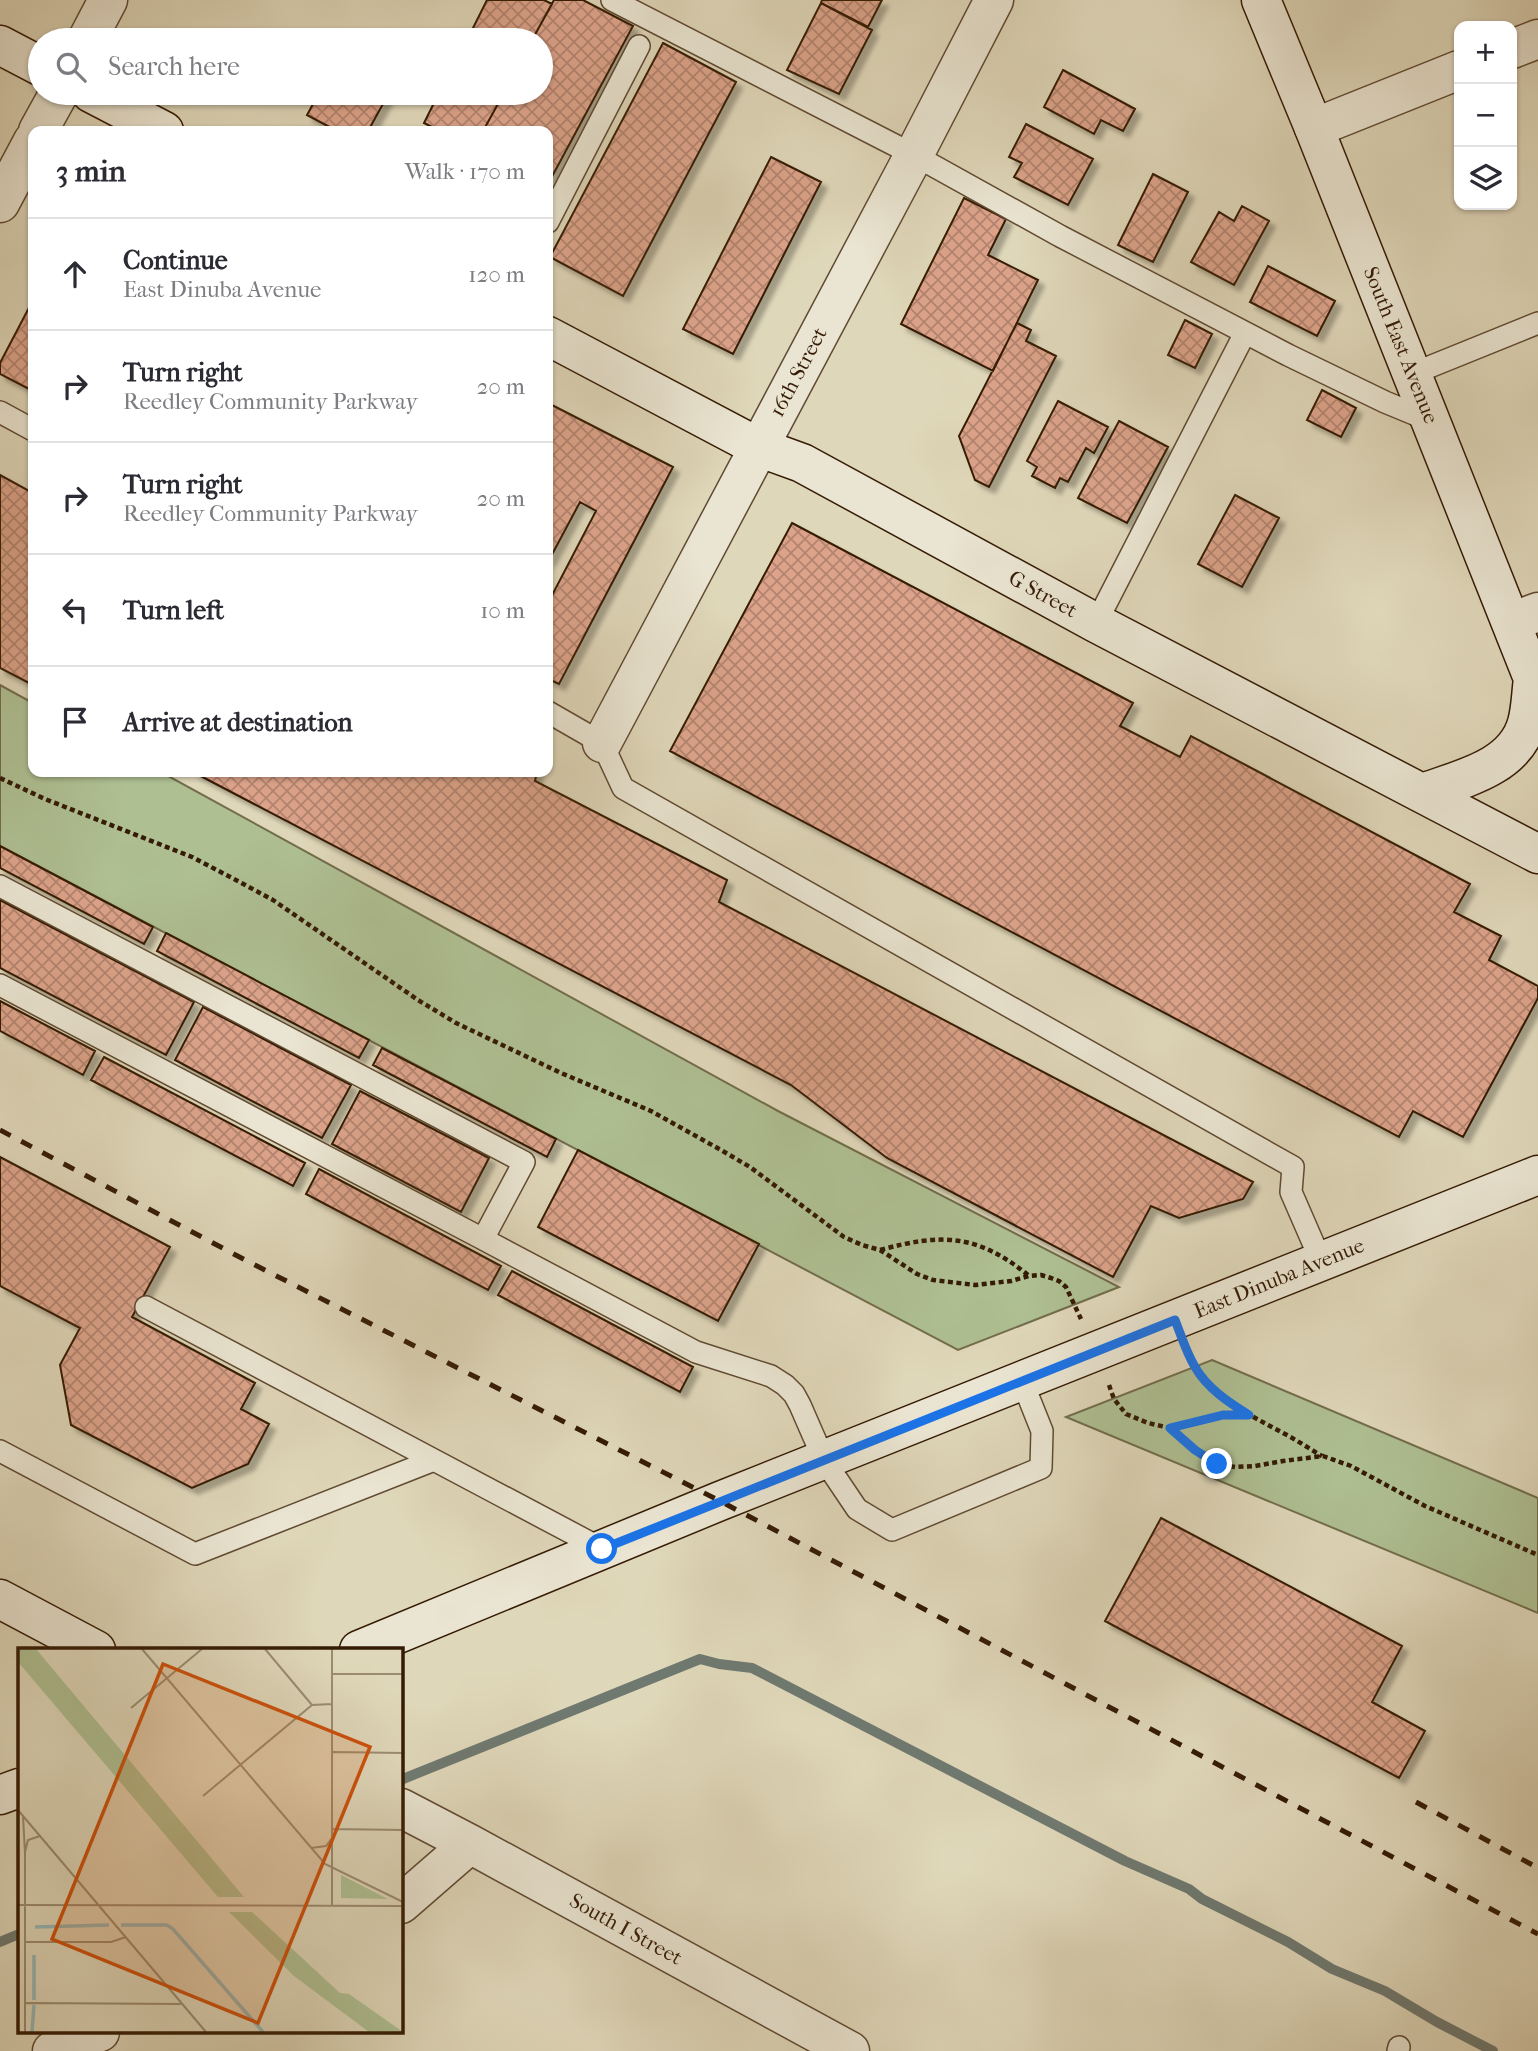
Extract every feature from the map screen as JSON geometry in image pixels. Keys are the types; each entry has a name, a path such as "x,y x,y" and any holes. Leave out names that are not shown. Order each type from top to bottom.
{"street":[{"path":"93,28 108,0"},
{"name":"16th Street","path":"602,743 994,0"},
{"name":"South East Avenue","path":"1261,0 1431,421 1525,617 1536,685"},
{"path":"1517,47 1538,39"},
{"path":"0,45 28,60"},
{"path":"1314,128 1454,72"},
{"path":"41,126 52,105"},
{"path":"114,105 154,126"},
{"path":"0,203 28,150"},
{"name":"G Street","path":"553,339 758,447 802,463 1096,623 1538,854"},
{"path":"1422,793 1491,767 1513,749 1527,723 1536,685"},
{"name":"East Dinuba Avenue","path":"364,1648 602,1549 1538,1175"},
{"path":"0,1599 92,1648"},
{"path":"0,1796 18,1788"},
{"name":"South I Street","path":"402,1809 850,2051"},
{"path":"402,1903 470,1844"},
{"path":"52,2051 95,2034"}],"lane":[{"path":"612,0 914,155 1060,236 1245,332 1385,402 1431,421"},
{"path":"553,212 639,47"},
{"path":"1412,374 1538,323"},
{"path":"1096,623 1245,332"},
{"path":"0,412 28,427"},
{"path":"553,715 602,743 623,788 1293,1167 1291,1192 1321,1261"},
{"path":"0,886 524,1162 483,1239"},
{"path":"0,985 696,1352 771,1376 794,1394 824,1460 858,1509 892,1530 1041,1468 1042,1431 1022,1381"},
{"path":"146,1307 602,1549"},
{"path":"0,1451 195,1554 434,1460"}],"path":[{"path":"0,778 45,799 192,857 234,879 304,920 418,1000 456,1023 513,1052 651,1111 750,1167 844,1237 880,1250 917,1274 975,1285 1041,1275 1059,1281 1066,1287 1078,1312"},
{"path":"880,1250 915,1240 961,1240 990,1250 1029,1276"},
{"path":"1175,1320 1195,1367 1208,1384 1249,1415 1323,1457 1351,1466 1444,1515 1538,1555"},
{"path":"1114,1398 1126,1414 1170,1428 1223,1415 1249,1415"},
{"path":"1170,1428 1195,1450 1217,1464 1235,1467 1323,1457"}],"green space":[{"path":"0,685 28,700 28,777 170,777 778,1111 1119,1287 958,1350 0,846"},
{"path":"1212,1360 1538,1498 1538,1613 1066,1417"}],"building":[{"path":"487,0 544,0 552,4 539,28 473,28"},
{"path":"554,0 583,0 633,26 553,175 553,126 486,126 497,105 553,105 553,28 539,28"},
{"path":"822,0 882,0 868,27 821,3"},
{"path":"821,3 872,30 839,94 787,70"},
{"path":"663,43 736,82 623,296 553,259 553,251"},
{"path":"1063,70 1135,109 1123,131 1101,120 1094,134 1044,107"},
{"path":"312,105 382,105 371,126 328,126 307,115"},
{"path":"433,105 497,105 486,126 430,126 424,123"},
{"path":"1026,124 1093,159 1068,205 1014,177 1022,163 1009,157"},
{"path":"771,157 821,182 733,354 683,329"},
{"path":"1153,174 1188,192 1153,262 1118,245"},
{"path":"964,198 1006,219 988,255 1038,280 993,371 901,324"},
{"path":"1242,206 1269,221 1234,285 1191,262 1219,212 1234,221"},
{"path":"1268,266 1335,301 1317,336 1250,302"},
{"path":"28,310 28,388 0,374 0,363"},
{"path":"1185,320 1212,334 1195,368 1168,355"},
{"path":"1017,323 1031,330 1026,341 1056,356 989,487 975,480 959,436"},
{"path":"1322,390 1356,408 1341,437 1307,420"},
{"path":"1058,401 1108,427 1094,453 1086,448 1068,482 1060,478 1055,488 1032,476 1037,467 1027,461"},
{"path":"553,406 673,467 559,684 553,681 553,593 596,511 580,502 553,553"},
{"path":"1119,421 1168,447 1127,523 1078,498"},
{"path":"0,475 28,490 28,682 0,668"},
{"path":"1235,495 1279,518 1242,587 1198,564"},
{"path":"792,523 1133,703 1120,726 1180,757 1191,736 1470,884 1454,912 1501,936 1489,960 1538,986 1538,998 1463,1137 1413,1111 1399,1137 670,751"},
{"path":"203,777 536,777 535,781 727,880 719,902 1253,1182 1243,1199 1179,1218 1151,1206 1113,1277 887,1158 791,1085"},
{"path":"0,846 153,927 144,944 0,868"},
{"path":"0,900 194,1002 166,1055 0,968"},
{"path":"166,933 369,1040 359,1058 157,951"},
{"path":"0,1001 95,1051 83,1075 0,1031"},
{"path":"203,1007 351,1085 322,1138 175,1060"},
{"path":"382,1048 556,1139 547,1157 373,1065"},
{"path":"104,1057 305,1163 293,1186 91,1080"},
{"path":"360,1091 489,1158 461,1212 332,1144"},
{"path":"578,1150 759,1244 718,1321 538,1227"},
{"path":"0,1157 170,1247 132,1317 255,1383 241,1409 269,1424 248,1464 192,1488 71,1425 60,1365 80,1328 0,1286"},
{"path":"319,1169 501,1266 488,1290 306,1194"},
{"path":"512,1271 693,1367 680,1392 498,1295"},
{"path":"1161,1518 1402,1646 1372,1702 1425,1731 1399,1778 1105,1621"}],"waterway":[{"path":"403,1779 700,1659 752,1668 1125,1861 1189,1889 1202,1899 1288,1942 1332,1969 1385,1991 1493,2051"},
{"path":"0,1942 18,1934"}],"railway":[{"path":"0,1130 247,1261 720,1501 1538,1934"},
{"path":"1416,1802 1538,1868"}],"route":[{"path":"602,1549 1175,1320 1195,1367 1208,1384 1249,1415 1223,1415 1170,1428 1195,1450 1217,1464"}]}
